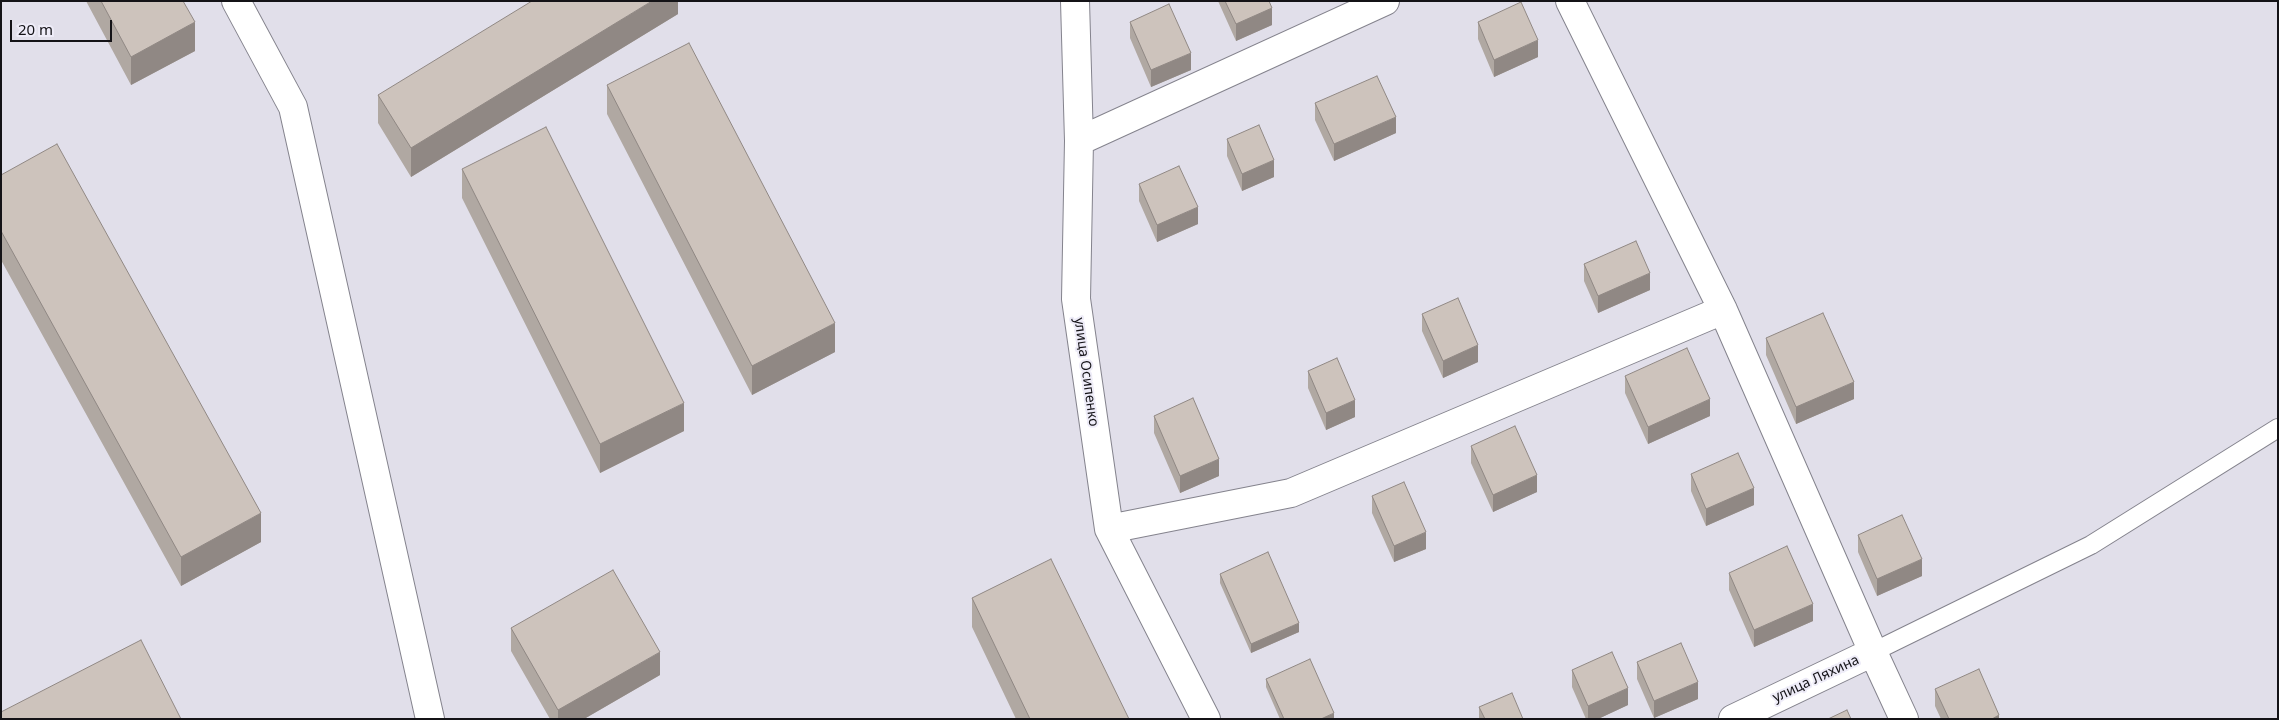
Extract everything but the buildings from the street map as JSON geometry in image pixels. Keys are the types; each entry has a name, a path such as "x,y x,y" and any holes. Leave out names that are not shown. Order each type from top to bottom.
{"street":[{"path":"236,1 293,107 430,719"},
{"name":"улица Осипенко","path":"1075,1 1079,141 1076,299 1108,529 1206,719"},
{"path":"1079,141 1385,1"},
{"path":"1570,1 1723,310 1904,719"},
{"path":"1108,529 1291,493 1723,310"},
{"name":"улица Ляхина","path":"1733,719 1873,652"}],"lane":[{"path":"1873,652 2091,545 2278,428"}]}
